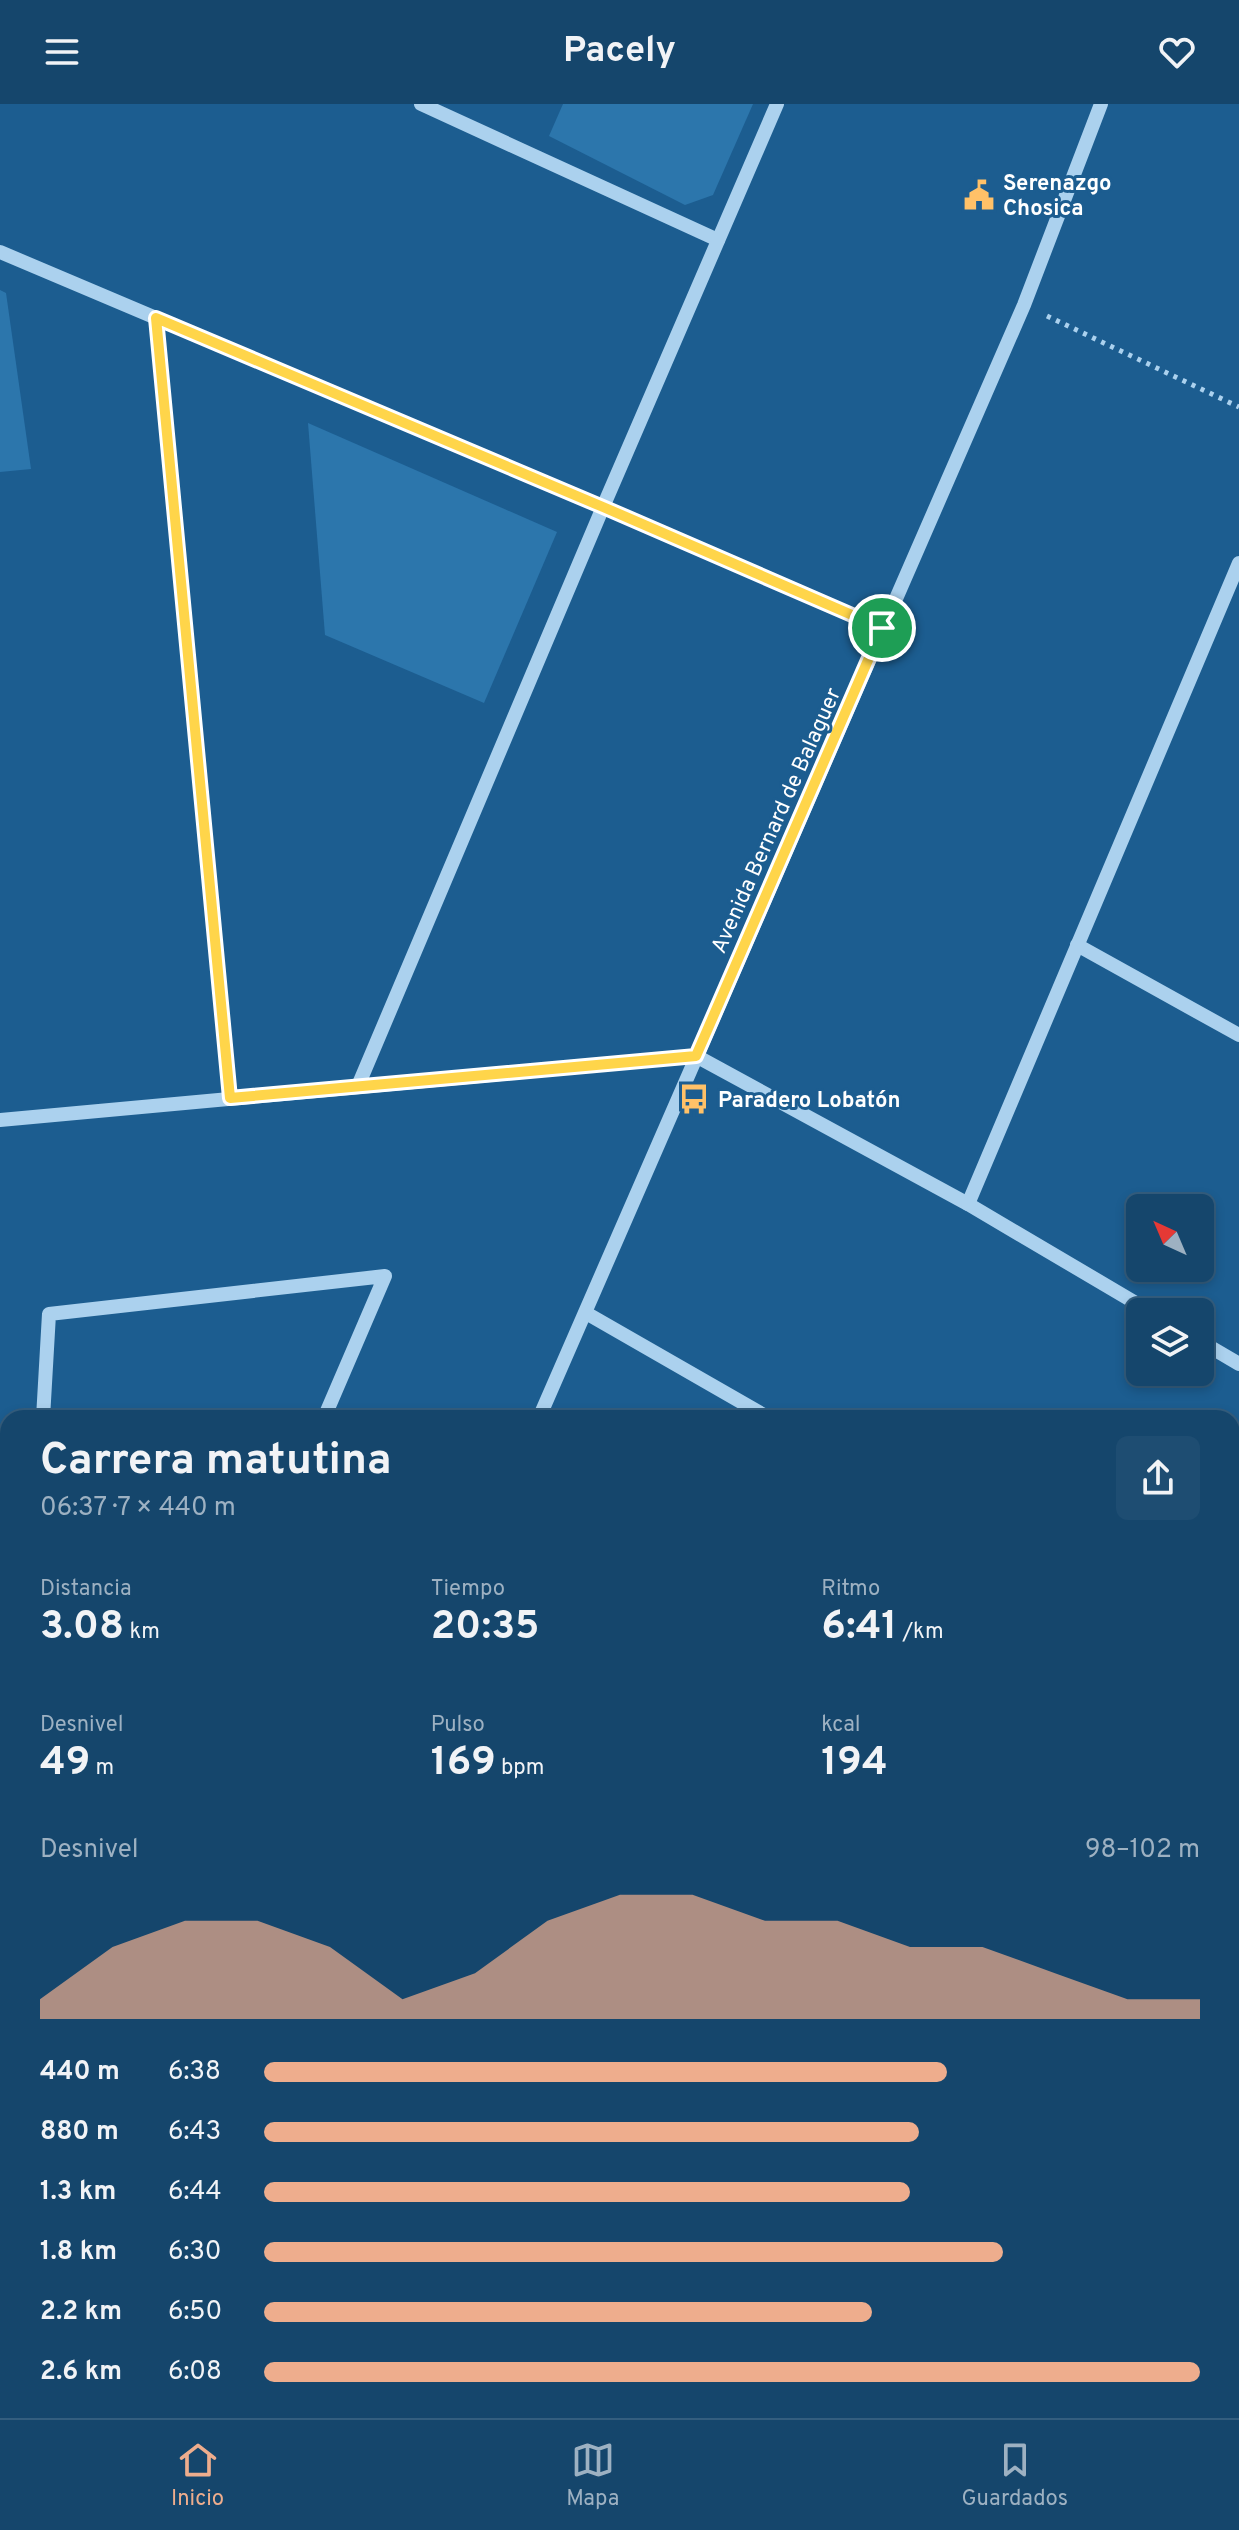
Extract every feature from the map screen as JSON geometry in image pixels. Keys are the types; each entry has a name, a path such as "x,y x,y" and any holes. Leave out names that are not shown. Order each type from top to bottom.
{"street":[{"path":"421,104 718,240"},
{"path":"358,1086 777,104"},
{"name":"Avenida Bernard de Balaguer","path":"543,1410 1024,305 1101,104"},
{"path":"0,252 882,628"},
{"path":"156,318 230,1098"},
{"path":"968,1204 1239,563"},
{"path":"1077,945 1239,1035"},
{"path":"0,1120 696,1056 968,1204 1127,1298"},
{"path":"43,1410 49,1314 385,1276 327,1410"},
{"path":"586,1313 755,1410"},
{"path":"1214,1349 1239,1364"}],"path":[{"path":"1024,305 1239,407"}],"shaded area":[{"path":"563,104 753,104 713,195 685,205 549,136"},
{"path":"0,290 6,293 31,469 0,472"},
{"path":"308,423 557,532 484,703 325,635"}],"place":[{"name":"Serenazgo Chosica","path":"979,195"},
{"name":"Paradero Lobatón","path":"694,1099"}],"route":[{"path":"156,318 882,628 696,1056 230,1098 156,318"}]}
